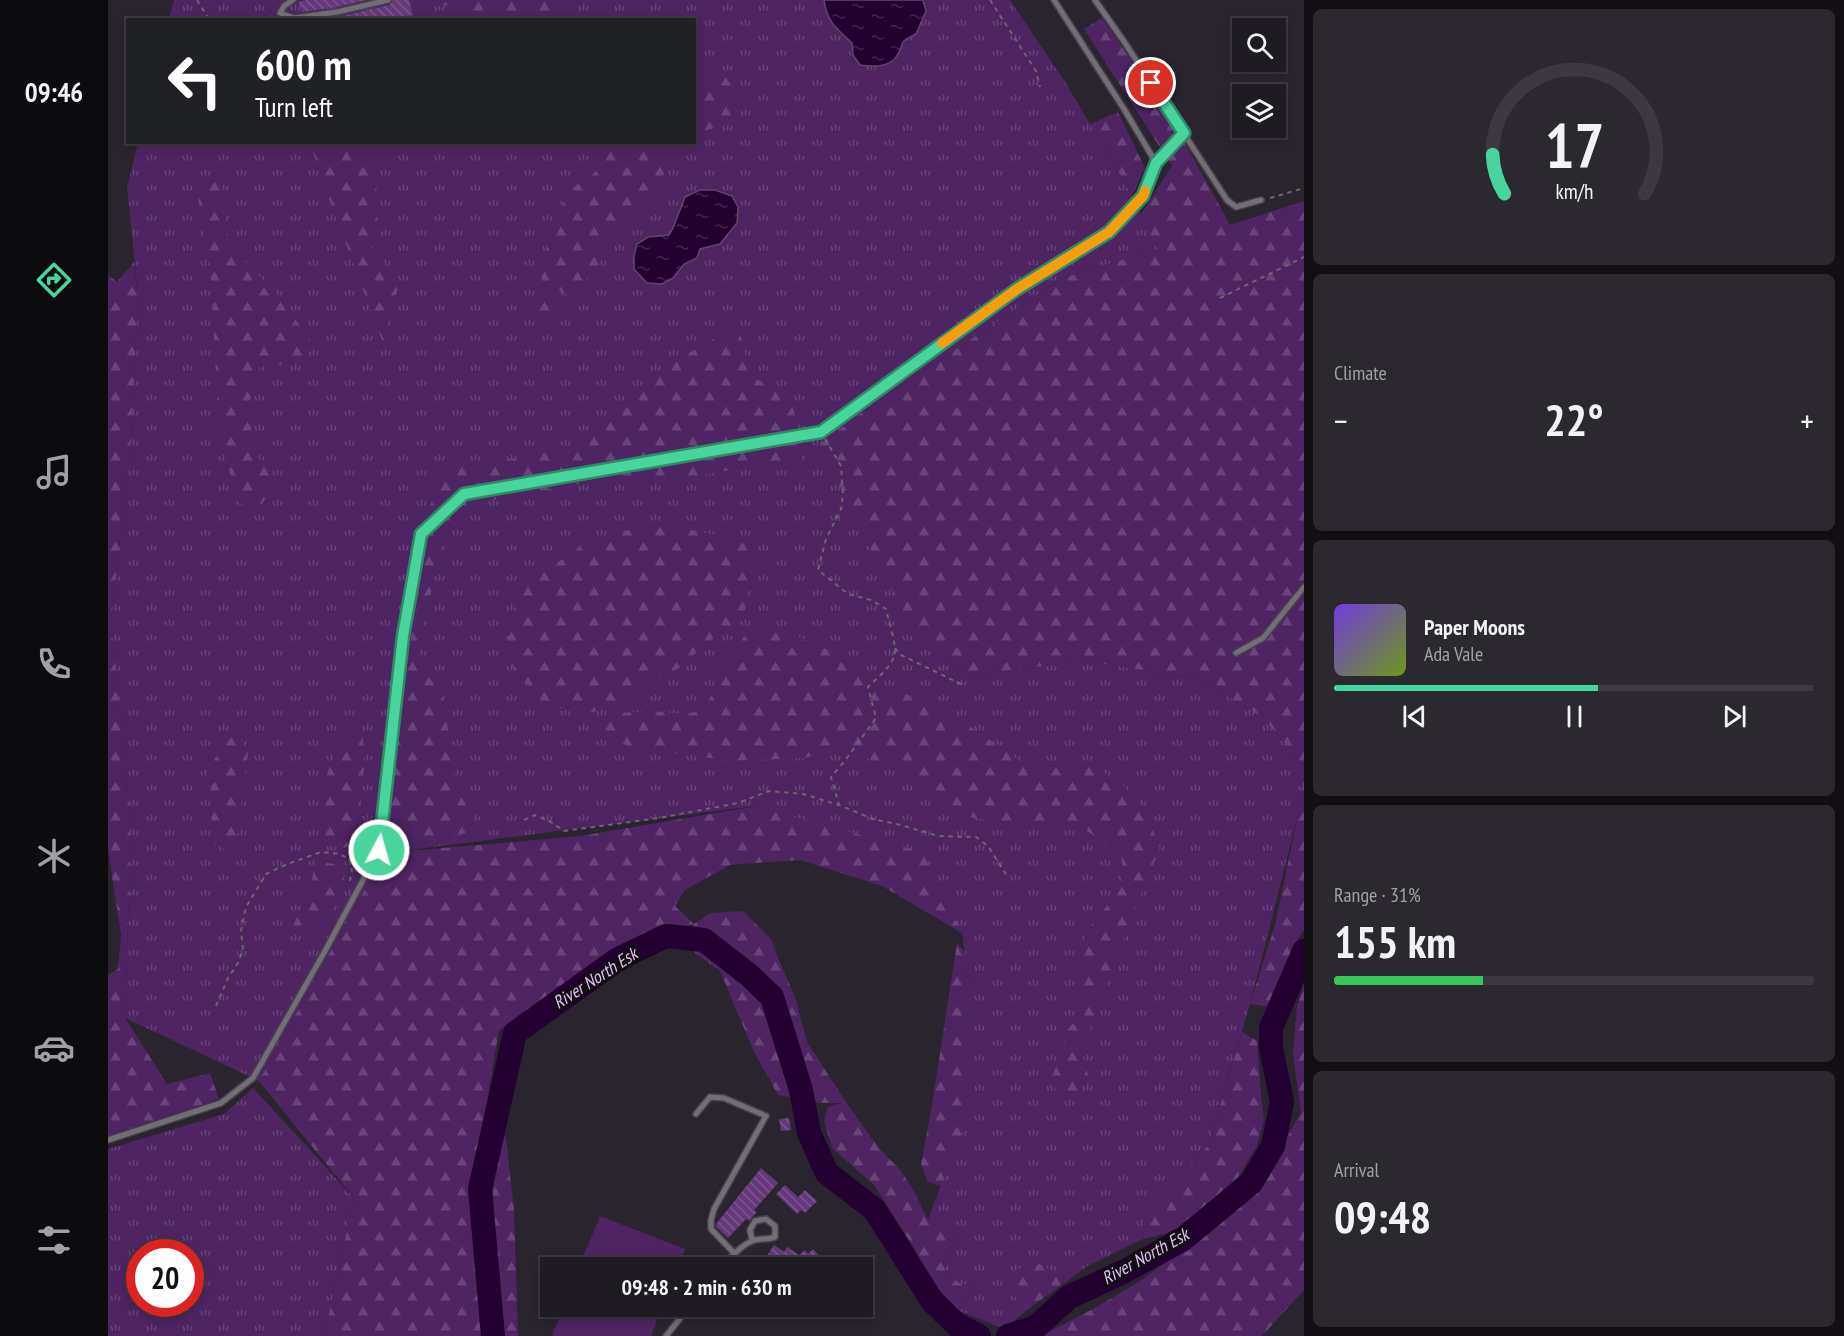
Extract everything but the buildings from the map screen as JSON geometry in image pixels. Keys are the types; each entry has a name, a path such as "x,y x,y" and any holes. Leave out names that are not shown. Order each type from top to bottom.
{"lane":[{"path":"293,0 284,6 280,13 294,18 337,12 388,0"},
{"path":"1054,0 1120,102 1156,163"},
{"path":"1095,0 1227,200 1236,207 1261,200"},
{"path":"108,1140 221,1103 253,1078 379,850 403,636 421,534 464,494 821,432 1017,289 1109,232 1143,196 1156,163 1184,133"},
{"path":"1236,653 1263,638 1304,587"},
{"path":"696,1114 710,1097 732,1101 766,1116 714,1209 711,1220 711,1229 734,1253"},
{"path":"731,1257 753,1240 769,1240 776,1237 775,1226 766,1219 755,1221 750,1230 753,1240"},
{"path":"666,1336 681,1317"}],"path":[{"path":"197,0 207,16 211,18"},
{"path":"990,0 1036,71 1040,87"},
{"path":"1261,200 1304,188"},
{"path":"1220,298 1304,257"},
{"path":"821,432 841,466 843,494 841,509 826,539 818,570 849,594 871,600 886,609 895,648 894,657 881,675 868,687 876,718 831,777 839,805"},
{"path":"895,648 899,654 963,685"},
{"path":"524,820 535,815 564,831 658,818 738,803 769,791 803,794 873,819 938,836 976,837 988,846 1007,876"},
{"path":"216,1006 243,949 241,931 246,907 266,874 321,852 339,854 350,859 352,872 346,897 350,903"}],"green space":[{"path":"174,0 1010,0 1090,124 1132,195 1158,249 1063,278 869,407 820,446 920,643 969,675 1086,661 1199,679 1262,717 1304,765 1298,815 1250,1004 1208,1146 1146,1216 1143,1239 1086,1267 1004,1329 957,1310 974,1286 973,1283 962,1285 949,1276 944,1268 954,1236 928,1220 944,1177 969,984 962,933 756,806 385,853 259,1081 125,1018 131,825 111,621 131,441 138,296 127,187 138,144 696,144 696,18 169,18"},
{"path":"434,0 555,0 558,18 471,18 466,2 436,7"},
{"path":"1102,18 1152,90 1194,159 1230,225 1304,201 1304,765 1262,717 1199,679 1086,661 969,675 919,643 819,445 869,407 1063,278 1157,249 1141,214 1172,166 1084,29"},
{"path":"696,72 722,73 735,89 739,122 696,133"},
{"path":"1118,112 1145,168 1132,195 1090,124"},
{"path":"310,144 374,144 377,185 373,206 381,231 371,248 399,284 383,343"},
{"path":"616,144 678,144 669,153 659,192 649,207 625,219 611,232 605,255 572,298 555,288 542,286 546,250 566,197 574,187 589,178"},
{"path":"206,180 218,182 227,195 225,219 229,245 275,293 310,339 307,363 260,366 248,408 255,454 273,478 271,490 262,504 246,506 237,501 219,432 210,264 198,198"},
{"path":"134,262 138,296 131,441 111,621 131,825 125,1018 167,1084 210,1073 219,1099 108,1136 108,975 118,969 121,935 108,850 108,275 117,282"},
{"path":"536,296 550,304 556,313 544,319 532,311 532,304"},
{"path":"725,332 740,332 750,376 777,389 793,405 803,465 749,467 696,476 578,484 485,501 461,509 452,519 445,533 424,622 418,664 441,691 452,750 454,775 462,798 481,832 385,841 406,664 427,542 434,476 467,462 511,459 570,448 588,431 631,400 660,370"},
{"path":"660,521 681,528 728,537 756,549 745,611 728,631 702,645 685,665 612,707 582,715 542,702 513,668 507,642 514,609 522,587 587,542"},
{"path":"749,629 797,636 844,657 865,677 930,704 962,721 1024,764 1066,762 1093,765 1125,787 1146,812 1160,848 1132,916 1082,1052 1088,1075 1079,1091 1063,1096 1049,1083 1065,1046 1066,1031 1077,1019 1085,933 1119,891 1123,870 1121,853 1071,823 1015,824 973,818 946,808 894,765 836,749 805,758 733,761 629,747 602,732 602,722 618,713 654,711 683,714 702,711 714,691 717,671 733,653"},
{"path":"351,731 362,731 364,745 363,787 355,843 344,848 320,845 318,807 329,768 341,740"},
{"path":"234,735 240,738 248,753 237,838 230,852 215,844 211,826 212,794 206,774 222,746"},
{"path":"1304,776 1304,930 1295,944 1270,1007 1250,1004 1275,925"},
{"path":"756,806 922,852 962,933 882,886 800,860 730,865 685,890 675,906 694,924 710,913 743,911 770,938 796,1000 807,1042 878,1147 901,1171 928,1220 954,1235 944,1268 949,1276 962,1285 973,1283 974,1286 957,1310 935,1285 874,1185 832,1148 824,1121 828,1107 842,1103 821,1103 778,1095 754,1052 720,971 695,953 693,924 653,934 614,954 499,1030 472,1188 485,1336 324,1336 354,1198 259,1081 385,853 581,836"},
{"path":"315,860 347,867 337,903 320,924 298,933 292,928 311,888"},
{"path":"957,943 965,952 969,984 966,1121 941,1186 928,1182 921,1164"},
{"path":"1304,984 1304,1290 1262,1336 1041,1336 1142,1280 1206,1232 1259,1188 1301,1112 1293,1055 1297,1007"},
{"path":"1242,1032 1257,1041 1264,1120 1257,1146 1238,1177 1207,1204 1172,1232 1143,1239 1145,1216 1208,1146"},
{"path":"253,1088 354,1198 324,1336 108,1336 108,1149 224,1114"},
{"path":"498,1131 506,1137 514,1210 518,1336 500,1336 493,1194"},
{"path":"600,1216 685,1249 682,1257 583,1257"},
{"path":"1035,1262 1069,1279 1027,1310 1005,1285 1018,1269"},
{"path":"560,1317 658,1317 651,1336 552,1336"}],"water":[{"path":"824,0 923,0 926,11 916,34 904,41 895,59 881,66 865,66 860,65 853,55 852,43 830,19"},
{"path":"700,190 715,190 732,196 738,207 737,223 720,244 700,249 697,258 684,264 673,278 662,284 647,283 634,269 637,244 648,237 669,235 685,197"}],"waterway":[{"name":"River North Esk","path":"493,1336 480,1189 515,1033 618,959 666,936 704,940 749,975 772,997 801,1090 809,1133 827,1173 875,1210 932,1301 957,1325 979,1336"},
{"name":"River North Esk","path":"1008,1336 1036,1327 1069,1297 1123,1272 1182,1240 1251,1183 1273,1146 1282,1102 1271,1048 1271,1028 1304,951"}],"slow traffic":[{"path":"942,343 1017,289 1109,232 1145,191"}],"route":[{"path":"379,850 403,636 421,534 464,494 821,432 1017,289 1109,232 1143,196 1156,163 1184,133 1151,83"}]}
